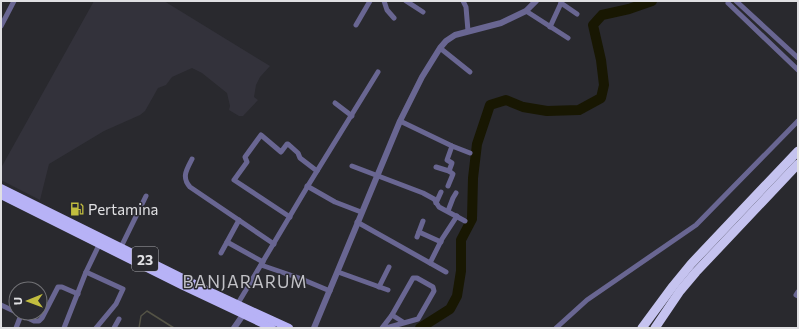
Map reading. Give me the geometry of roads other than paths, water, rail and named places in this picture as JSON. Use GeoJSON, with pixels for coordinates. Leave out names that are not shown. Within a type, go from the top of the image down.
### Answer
{"type":"FeatureCollection","features":[{"type":"Feature","properties":{"kind":"highway"},"geometry":{"type":"LineString","coordinates":[[642,328],[691,264],[798,151]]}},
{"type":"Feature","properties":{"kind":"highway"},"geometry":{"type":"LineString","coordinates":[[655,328],[680,291],[696,272],[798,164]]}},
{"type":"Feature","properties":{"kind":"highway","name":"23"},"geometry":{"type":"LineString","coordinates":[[1,188],[86,234],[120,247],[289,328]]}},
{"type":"Feature","properties":{"kind":"highway","name":"23"},"geometry":{"type":"LineString","coordinates":[[1,195],[55,218]]}},
{"type":"Feature","properties":{"kind":"highway","name":"23"},"geometry":{"type":"LineString","coordinates":[[86,234],[100,245],[272,328]]}},
{"type":"Feature","properties":{"kind":"highway"},"geometry":{"type":"LineString","coordinates":[[660,328],[684,295],[696,272]]}},
{"type":"Feature","properties":{"kind":"street"},"geometry":{"type":"LineString","coordinates":[[1,26],[14,1]]}},
{"type":"Feature","properties":{"kind":"street"},"geometry":{"type":"LineString","coordinates":[[356,26],[370,1]]}},
{"type":"Feature","properties":{"kind":"street"},"geometry":{"type":"LineString","coordinates":[[384,1],[387,10],[394,18]]}},
{"type":"Feature","properties":{"kind":"street"},"geometry":{"type":"LineString","coordinates":[[406,1],[423,12]]}},
{"type":"Feature","properties":{"kind":"street"},"geometry":{"type":"LineString","coordinates":[[464,1],[468,31]]}},
{"type":"Feature","properties":{"kind":"street"},"geometry":{"type":"LineString","coordinates":[[314,328],[400,121],[422,77],[440,48],[450,37],[500,23],[526,11],[536,1]]}},
{"type":"Feature","properties":{"kind":"street"},"geometry":{"type":"LineString","coordinates":[[736,1],[798,58]]}},
{"type":"Feature","properties":{"kind":"street"},"geometry":{"type":"LineString","coordinates":[[550,27],[561,2],[577,14]]}},
{"type":"Feature","properties":{"kind":"street"},"geometry":{"type":"LineString","coordinates":[[728,3],[798,70]]}},
{"type":"Feature","properties":{"kind":"street"},"geometry":{"type":"LineString","coordinates":[[526,11],[568,38]]}},
{"type":"Feature","properties":{"kind":"street"},"geometry":{"type":"LineString","coordinates":[[770,43],[776,37]]}},
{"type":"Feature","properties":{"kind":"street"},"geometry":{"type":"LineString","coordinates":[[440,48],[470,72]]}},
{"type":"Feature","properties":{"kind":"street"},"geometry":{"type":"LineString","coordinates":[[237,304],[274,244],[307,186],[378,72]]}},
{"type":"Feature","properties":{"kind":"street"},"geometry":{"type":"LineString","coordinates":[[335,103],[352,116]]}},
{"type":"Feature","properties":{"kind":"street"},"geometry":{"type":"LineString","coordinates":[[400,121],[470,153]]}},
{"type":"Feature","properties":{"kind":"street"},"geometry":{"type":"LineString","coordinates":[[556,328],[587,300],[696,225],[798,121]]}},
{"type":"Feature","properties":{"kind":"street"},"geometry":{"type":"LineString","coordinates":[[290,216],[232,179],[247,162],[245,157],[261,135],[281,152],[288,144],[298,153],[300,158],[317,171]]}},
{"type":"Feature","properties":{"kind":"street"},"geometry":{"type":"LineString","coordinates":[[449,171],[452,163],[447,160],[447,158],[452,146]]}},
{"type":"Feature","properties":{"kind":"street"},"geometry":{"type":"LineString","coordinates":[[192,159],[184,176],[187,184],[274,244]]}},
{"type":"Feature","properties":{"kind":"street"},"geometry":{"type":"LineString","coordinates":[[352,166],[423,193],[434,199],[439,207],[465,221]]}},
{"type":"Feature","properties":{"kind":"street"},"geometry":{"type":"LineString","coordinates":[[436,167],[449,171],[453,174],[448,186]]}},
{"type":"Feature","properties":{"kind":"street"},"geometry":{"type":"LineString","coordinates":[[307,186],[335,202],[361,212]]}},
{"type":"Feature","properties":{"kind":"street"},"geometry":{"type":"LineString","coordinates":[[436,203],[441,192]]}},
{"type":"Feature","properties":{"kind":"street"},"geometry":{"type":"LineString","coordinates":[[448,211],[456,193]]}},
{"type":"Feature","properties":{"kind":"street"},"geometry":{"type":"LineString","coordinates":[[120,247],[146,196]]}},
{"type":"Feature","properties":{"kind":"street"},"geometry":{"type":"LineString","coordinates":[[430,263],[456,216]]}},
{"type":"Feature","properties":{"kind":"street"},"geometry":{"type":"LineString","coordinates":[[221,253],[239,220]]}},
{"type":"Feature","properties":{"kind":"street"},"geometry":{"type":"LineString","coordinates":[[423,221],[418,235],[441,242]]}},
{"type":"Feature","properties":{"kind":"street"},"geometry":{"type":"LineString","coordinates":[[357,222],[446,272]]}},
{"type":"Feature","properties":{"kind":"street"},"geometry":{"type":"LineString","coordinates":[[227,242],[262,264],[330,291]]}},
{"type":"Feature","properties":{"kind":"street"},"geometry":{"type":"LineString","coordinates":[[64,328],[86,272],[100,245]]}},
{"type":"Feature","properties":{"kind":"street"},"geometry":{"type":"LineString","coordinates":[[379,287],[389,267]]}},
{"type":"Feature","properties":{"kind":"street"},"geometry":{"type":"LineString","coordinates":[[86,272],[123,289],[116,304],[96,328]]}},
{"type":"Feature","properties":{"kind":"street"},"geometry":{"type":"LineString","coordinates":[[338,272],[388,290]]}},
{"type":"Feature","properties":{"kind":"street"},"geometry":{"type":"LineString","coordinates":[[382,328],[392,315],[413,278],[417,278],[434,287],[434,290],[421,316],[412,321],[403,322],[386,328]]}},
{"type":"Feature","properties":{"kind":"street"},"geometry":{"type":"LineString","coordinates":[[48,305],[58,287],[61,286],[78,294]]}},
{"type":"Feature","properties":{"kind":"street"},"geometry":{"type":"LineString","coordinates":[[798,292],[796,295],[798,296]]}},
{"type":"Feature","properties":{"kind":"street"},"geometry":{"type":"LineString","coordinates":[[234,328],[243,315]]}},
{"type":"Feature","properties":{"kind":"street"},"geometry":{"type":"LineString","coordinates":[[392,315],[403,322]]}},
{"type":"Feature","properties":{"kind":"street"},"geometry":{"type":"LineString","coordinates":[[114,328],[119,319]]}},
{"type":"Feature","properties":{"kind":"waterway"},"geometry":{"type":"LineString","coordinates":[[420,328],[450,309],[457,296],[461,271],[461,240],[472,219],[473,178],[477,144],[490,105],[506,100],[523,107],[547,111],[579,110],[601,98],[604,85],[601,60],[593,25],[602,15],[629,9],[652,1]]}},
{"type":"Feature","properties":{"kind":"waterway"},"geometry":{"type":"LineString","coordinates":[[139,328],[141,316],[147,311],[174,328]]}},
{"type":"Feature","properties":{"kind":"place","name":"Pertamina"},"geometry":{"type":"Point","coordinates":[77,209]}},
{"type":"Feature","properties":{"kind":"district","name":"BANJARARUM"},"geometry":{"type":"Point","coordinates":[245,281]}}]}
